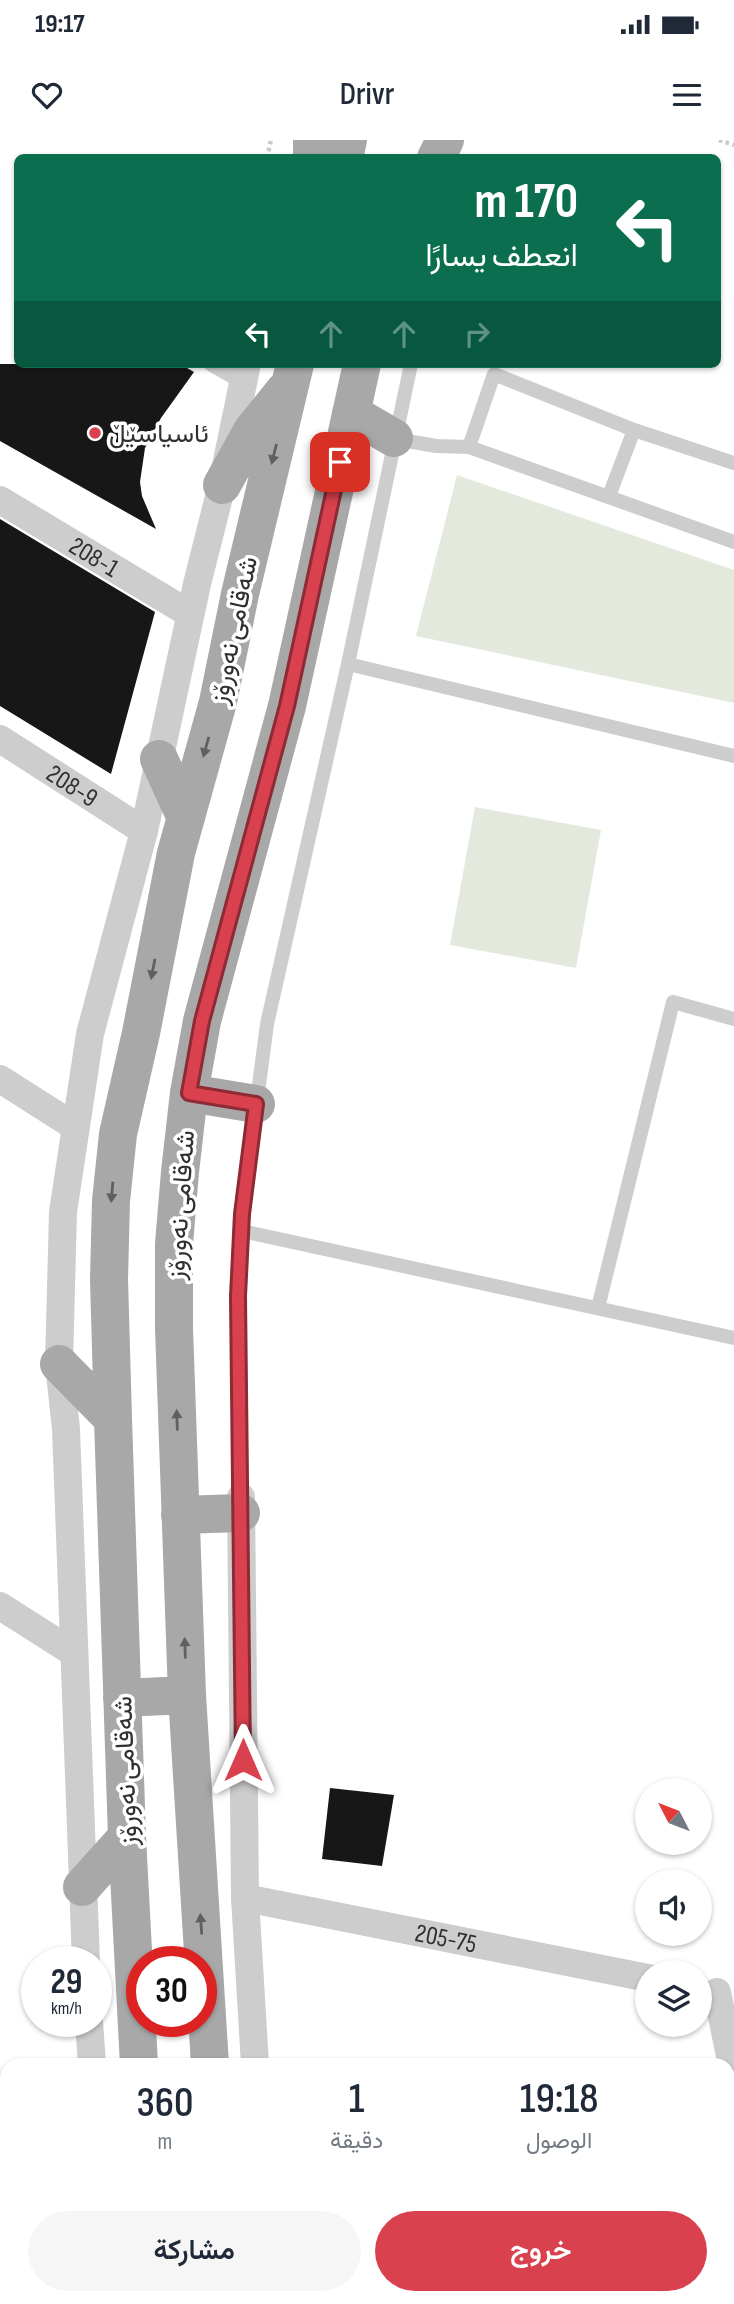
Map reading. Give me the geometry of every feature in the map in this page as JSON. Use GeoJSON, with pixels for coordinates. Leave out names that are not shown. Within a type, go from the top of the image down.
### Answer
{"type":"FeatureCollection","features":[{"type":"Feature","properties":{"kind":"main road","name":"شەقامی نەورۆز"},"geometry":{"type":"LineString","coordinates":[[210,2058],[187,1695],[173,1328],[174,1244],[189,1093],[202,1021],[287,706],[361,368]]}},
{"type":"Feature","properties":{"kind":"main road","name":"شەقامی نەورۆز"},"geometry":{"type":"LineString","coordinates":[[139,2058],[127,1837],[113,1419],[111,1201],[118,1134],[141,1034],[176,853],[218,702],[240,594],[293,374]]}},
{"type":"Feature","properties":{"kind":"main road"},"geometry":{"type":"LineString","coordinates":[[222,485],[252,431],[293,374]]}},
{"type":"Feature","properties":{"kind":"main road"},"geometry":{"type":"LineString","coordinates":[[351,413],[394,438]]}},
{"type":"Feature","properties":{"kind":"main road"},"geometry":{"type":"LineString","coordinates":[[159,759],[186,818]]}},
{"type":"Feature","properties":{"kind":"main road"},"geometry":{"type":"LineString","coordinates":[[189,1093],[256,1104]]}},
{"type":"Feature","properties":{"kind":"main road"},"geometry":{"type":"LineString","coordinates":[[59,1364],[113,1419]]}},
{"type":"Feature","properties":{"kind":"main road"},"geometry":{"type":"LineString","coordinates":[[180,1515],[241,1505]]}},
{"type":"Feature","properties":{"kind":"main road"},"geometry":{"type":"LineString","coordinates":[[122,1698],[187,1695]]}},
{"type":"Feature","properties":{"kind":"main road"},"geometry":{"type":"LineString","coordinates":[[82,1886],[127,1837]]}},
{"type":"Feature","properties":{"kind":"street"},"geometry":{"type":"LineString","coordinates":[[85,1946],[66,1429],[59,1364],[63,1212],[90,1034],[144,831],[245,374]]}},
{"type":"Feature","properties":{"kind":"street","name":"208-1"},"geometry":{"type":"LineString","coordinates":[[0,500],[190,614]]}},
{"type":"Feature","properties":{"kind":"street","name":"208-9"},"geometry":{"type":"LineString","coordinates":[[0,739],[144,831]]}},
{"type":"Feature","properties":{"kind":"street"},"geometry":{"type":"LineString","coordinates":[[0,1080],[74,1126]]}},
{"type":"Feature","properties":{"kind":"street"},"geometry":{"type":"LineString","coordinates":[[241,1505],[245,1898],[255,2058]]}},
{"type":"Feature","properties":{"kind":"street"},"geometry":{"type":"LineString","coordinates":[[0,1606],[74,1653]]}},
{"type":"Feature","properties":{"kind":"street","name":"205-75"},"geometry":{"type":"LineString","coordinates":[[245,1898],[635,1975]]}},
{"type":"Feature","properties":{"kind":"street"},"geometry":{"type":"LineString","coordinates":[[717,1992],[730,2058]]}},
{"type":"Feature","properties":{"kind":"street"},"geometry":{"type":"LineString","coordinates":[[90,2037],[92,2058]]}},
{"type":"Feature","properties":{"kind":"lane"},"geometry":{"type":"LineString","coordinates":[[224,368],[245,374]]}},
{"type":"Feature","properties":{"kind":"lane"},"geometry":{"type":"LineString","coordinates":[[241,1505],[238,1296],[242,1231],[267,1024],[348,664],[410,368]]}},
{"type":"Feature","properties":{"kind":"lane"},"geometry":{"type":"LineString","coordinates":[[469,447],[494,374],[634,430],[734,463]]}},
{"type":"Feature","properties":{"kind":"lane"},"geometry":{"type":"LineString","coordinates":[[609,496],[634,430]]}},
{"type":"Feature","properties":{"kind":"lane"},"geometry":{"type":"LineString","coordinates":[[394,438],[436,446],[469,447],[734,542]]}},
{"type":"Feature","properties":{"kind":"lane"},"geometry":{"type":"LineString","coordinates":[[348,664],[734,756]]}},
{"type":"Feature","properties":{"kind":"lane"},"geometry":{"type":"LineString","coordinates":[[598,1308],[673,1002],[734,1019]]}},
{"type":"Feature","properties":{"kind":"lane"},"geometry":{"type":"LineString","coordinates":[[242,1231],[734,1338]]}},
{"type":"Feature","properties":{"kind":"path"},"geometry":{"type":"LineString","coordinates":[[719,140],[734,145]]}},
{"type":"Feature","properties":{"kind":"shaded area"},"geometry":{"type":"Polygon","coordinates":[[[457,475],[734,570],[734,703],[416,636],[457,475]]]}},
{"type":"Feature","properties":{"kind":"shaded area"},"geometry":{"type":"Polygon","coordinates":[[[475,807],[601,830],[576,968],[450,945],[475,807]]]}},
{"type":"Feature","properties":{"kind":"building","name":"ئاسیاسێڵ"},"geometry":{"type":"Polygon","coordinates":[[[0,364],[14,364],[14,368],[187,368],[194,372],[161,418],[145,448],[140,482],[142,496],[156,529],[0,441],[0,364]]]}},
{"type":"Feature","properties":{"kind":"building"},"geometry":{"type":"Polygon","coordinates":[[[0,519],[155,612],[111,774],[0,706],[0,519]]]}},
{"type":"Feature","properties":{"kind":"building"},"geometry":{"type":"Polygon","coordinates":[[[330,1788],[394,1795],[382,1866],[322,1859],[330,1788]]]}},
{"type":"Feature","properties":{"kind":"place","name":"ئاسیاسێڵ"},"geometry":{"type":"Point","coordinates":[95,433]}},
{"type":"Feature","properties":{"kind":"route"},"geometry":{"type":"LineString","coordinates":[[243,1760],[238,1296],[242,1214],[256,1104],[189,1093],[202,1021],[287,706],[340,462]]}}]}
